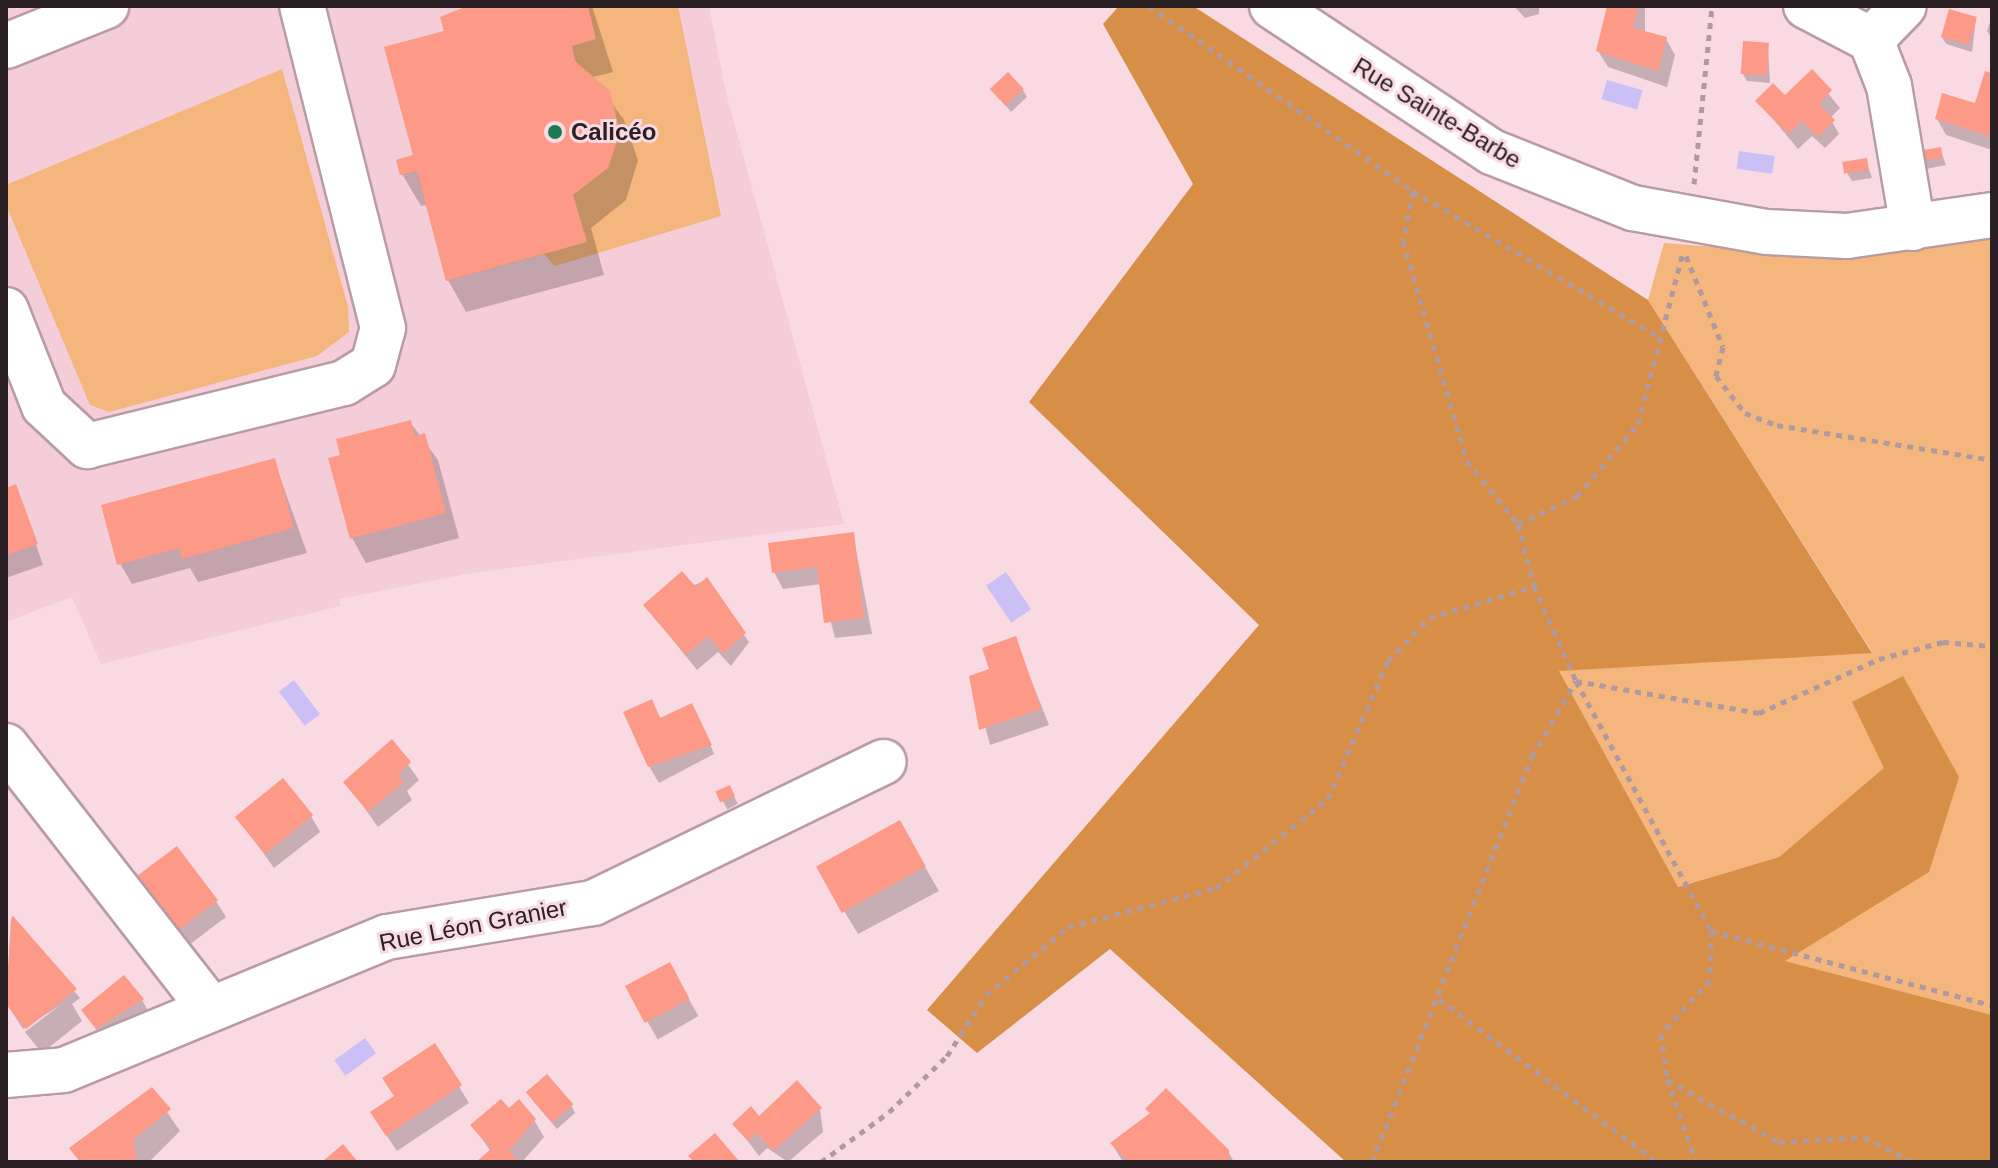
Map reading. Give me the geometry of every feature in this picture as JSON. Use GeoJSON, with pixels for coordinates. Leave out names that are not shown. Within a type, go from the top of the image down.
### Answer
{"type":"FeatureCollection","features":[{"type":"Feature","properties":{"kind":"street"},"geometry":{"type":"LineString","coordinates":[[6,46],[106,6]]}},
{"type":"Feature","properties":{"kind":"street"},"geometry":{"type":"LineString","coordinates":[[6,310],[44,406],[87,446],[344,383],[373,365],[383,328],[302,6]]}},
{"type":"Feature","properties":{"kind":"street","name":"Rue Sainte-Barbe"},"geometry":{"type":"LineString","coordinates":[[1272,6],[1492,152],[1687,236],[1847,236],[1992,215]]}},
{"type":"Feature","properties":{"kind":"street"},"geometry":{"type":"LineString","coordinates":[[1806,6],[1871,40],[1889,86],[1913,228]]}},
{"type":"Feature","properties":{"kind":"street"},"geometry":{"type":"LineString","coordinates":[[1871,40],[1904,6]]}},
{"type":"Feature","properties":{"kind":"street"},"geometry":{"type":"LineString","coordinates":[[6,746],[211,1009]]}},
{"type":"Feature","properties":{"kind":"street","name":"Rue Léon Granier"},"geometry":{"type":"LineString","coordinates":[[6,1075],[64,1070],[387,937],[593,903],[884,762]]}},
{"type":"Feature","properties":{"kind":"path"},"geometry":{"type":"LineString","coordinates":[[1149,6],[1413,191],[1656,335]]}},
{"type":"Feature","properties":{"kind":"path"},"geometry":{"type":"LineString","coordinates":[[1518,524],[1577,496],[1638,424],[1656,335],[1687,236],[1712,6]]}},
{"type":"Feature","properties":{"kind":"path"},"geometry":{"type":"LineString","coordinates":[[1413,191],[1403,241],[1467,461],[1518,524],[1534,586],[1576,681],[1711,931],[1710,980],[1661,1034],[1667,1079],[1696,1162]]}},
{"type":"Feature","properties":{"kind":"path"},"geometry":{"type":"LineString","coordinates":[[1687,236],[1723,347],[1716,376],[1745,413],[1777,425],[1992,460]]}},
{"type":"Feature","properties":{"kind":"path"},"geometry":{"type":"LineString","coordinates":[[821,1162],[889,1112],[947,1056],[986,995],[1068,927],[1216,888],[1328,799],[1388,661],[1429,618],[1534,586]]}},
{"type":"Feature","properties":{"kind":"path"},"geometry":{"type":"LineString","coordinates":[[1576,681],[1759,713],[1879,659],[1943,642],[1992,646]]}},
{"type":"Feature","properties":{"kind":"path"},"geometry":{"type":"LineString","coordinates":[[1372,1162],[1439,999],[1532,756],[1576,681]]}},
{"type":"Feature","properties":{"kind":"path"},"geometry":{"type":"LineString","coordinates":[[1711,931],[1992,1005]]}},
{"type":"Feature","properties":{"kind":"path"},"geometry":{"type":"LineString","coordinates":[[1439,999],[1657,1162]]}},
{"type":"Feature","properties":{"kind":"path"},"geometry":{"type":"LineString","coordinates":[[1667,1079],[1779,1142],[1864,1137],[1913,1162]]}},
{"type":"Feature","properties":{"kind":"shaded area"},"geometry":{"type":"Polygon","coordinates":[[[6,6],[709,6],[726,93],[844,524],[472,573],[339,599],[341,606],[101,664],[72,597],[6,622],[6,6]]]}},
{"type":"Feature","properties":{"kind":"shaded area","name":"Calicéo"},"geometry":{"type":"Polygon","coordinates":[[[468,6],[678,6],[721,216],[555,266],[544,254],[446,281],[417,171],[400,175],[396,160],[413,155],[384,47],[444,31],[440,17],[468,6]]]}},
{"type":"Feature","properties":{"kind":"shaded area"},"geometry":{"type":"Polygon","coordinates":[[[1119,6],[1193,6],[1648,300],[1872,653],[1559,671],[1678,887],[1779,857],[1884,768],[1852,702],[1903,676],[1959,777],[1929,872],[1785,961],[1992,1015],[1992,1162],[1346,1162],[1110,949],[977,1053],[927,1010],[1259,625],[1029,402],[1193,184],[1103,24],[1119,6]]]}},
{"type":"Feature","properties":{"kind":"shaded area"},"geometry":{"type":"Polygon","coordinates":[[[282,69],[348,307],[349,332],[317,356],[109,412],[90,405],[6,205],[6,185],[282,69]]]}},
{"type":"Feature","properties":{"kind":"shaded area"},"geometry":{"type":"Polygon","coordinates":[[[1607,80],[1643,90],[1637,109],[1601,99],[1607,80]]]}},
{"type":"Feature","properties":{"kind":"shaded area"},"geometry":{"type":"Polygon","coordinates":[[[1739,151],[1775,156],[1772,174],[1736,169],[1739,151]]]}},
{"type":"Feature","properties":{"kind":"shaded area"},"geometry":{"type":"Polygon","coordinates":[[[1992,238],[1992,1015],[1784,961],[1959,777],[1852,702],[1885,768],[1779,857],[1677,887],[1558,670],[1872,652],[1648,300],[1664,243],[1845,257],[1992,238]]]}},
{"type":"Feature","properties":{"kind":"shaded area"},"geometry":{"type":"Polygon","coordinates":[[[1006,572],[1031,609],[1011,623],[986,585],[1006,572]]]}},
{"type":"Feature","properties":{"kind":"shaded area"},"geometry":{"type":"Polygon","coordinates":[[[294,680],[320,714],[305,726],[279,691],[294,680]]]}},
{"type":"Feature","properties":{"kind":"shaded area"},"geometry":{"type":"Polygon","coordinates":[[[365,1038],[376,1053],[345,1076],[334,1060],[365,1038]]]}},
{"type":"Feature","properties":{"kind":"building","name":"Calicéo"},"geometry":{"type":"Polygon","coordinates":[[[468,6],[588,6],[596,39],[572,46],[575,61],[610,91],[620,133],[608,168],[573,195],[587,242],[446,281],[417,171],[400,175],[396,160],[413,155],[384,47],[444,31],[440,17],[468,6]]]}},
{"type":"Feature","properties":{"kind":"building"},"geometry":{"type":"Polygon","coordinates":[[[1607,6],[1639,6],[1633,28],[1667,37],[1658,71],[1596,51],[1607,6]]]}},
{"type":"Feature","properties":{"kind":"building"},"geometry":{"type":"Polygon","coordinates":[[[1949,9],[1977,17],[1969,45],[1941,37],[1949,9]]]}},
{"type":"Feature","properties":{"kind":"building"},"geometry":{"type":"Polygon","coordinates":[[[1743,41],[1769,43],[1767,76],[1741,74],[1743,41]]]}},
{"type":"Feature","properties":{"kind":"building"},"geometry":{"type":"Polygon","coordinates":[[[1812,69],[1832,90],[1819,104],[1835,120],[1818,137],[1802,121],[1788,134],[1755,101],[1773,83],[1785,95],[1812,69]]]}},
{"type":"Feature","properties":{"kind":"building"},"geometry":{"type":"Polygon","coordinates":[[[1985,71],[1992,73],[1992,137],[1935,119],[1942,93],[1975,103],[1985,71]]]}},
{"type":"Feature","properties":{"kind":"building"},"geometry":{"type":"Polygon","coordinates":[[[1008,72],[1024,89],[1005,106],[990,89],[1008,72]]]}},
{"type":"Feature","properties":{"kind":"building"},"geometry":{"type":"Polygon","coordinates":[[[1941,147],[1943,158],[1920,162],[1918,151],[1941,147]]]}},
{"type":"Feature","properties":{"kind":"building"},"geometry":{"type":"Polygon","coordinates":[[[1867,158],[1869,170],[1844,174],[1842,162],[1867,158]]]}},
{"type":"Feature","properties":{"kind":"building"},"geometry":{"type":"Polygon","coordinates":[[[411,420],[415,436],[425,433],[446,513],[350,539],[328,458],[340,455],[336,439],[411,420]]]}},
{"type":"Feature","properties":{"kind":"building"},"geometry":{"type":"Polygon","coordinates":[[[275,458],[294,528],[182,559],[179,548],[117,565],[101,505],[275,458]]]}},
{"type":"Feature","properties":{"kind":"building"},"geometry":{"type":"Polygon","coordinates":[[[16,484],[38,544],[6,555],[6,488],[16,484]]]}},
{"type":"Feature","properties":{"kind":"building"},"geometry":{"type":"Polygon","coordinates":[[[854,532],[864,618],[824,623],[817,567],[772,573],[768,543],[854,532]]]}},
{"type":"Feature","properties":{"kind":"building"},"geometry":{"type":"Polygon","coordinates":[[[682,571],[696,587],[707,577],[746,633],[723,654],[708,636],[686,655],[643,605],[682,571]]]}},
{"type":"Feature","properties":{"kind":"building"},"geometry":{"type":"Polygon","coordinates":[[[1016,636],[1041,709],[979,730],[969,676],[989,669],[982,648],[1016,636]]]}},
{"type":"Feature","properties":{"kind":"building"},"geometry":{"type":"Polygon","coordinates":[[[652,699],[660,718],[692,703],[712,745],[648,767],[623,712],[652,699]]]}},
{"type":"Feature","properties":{"kind":"building"},"geometry":{"type":"Polygon","coordinates":[[[392,739],[411,762],[398,775],[404,782],[368,812],[343,782],[392,739]]]}},
{"type":"Feature","properties":{"kind":"building"},"geometry":{"type":"Polygon","coordinates":[[[283,778],[313,815],[265,854],[235,817],[283,778]]]}},
{"type":"Feature","properties":{"kind":"building"},"geometry":{"type":"Polygon","coordinates":[[[730,785],[735,796],[720,802],[715,792],[730,785]]]}},
{"type":"Feature","properties":{"kind":"building"},"geometry":{"type":"Polygon","coordinates":[[[900,820],[926,866],[842,913],[816,867],[900,820]]]}},
{"type":"Feature","properties":{"kind":"building"},"geometry":{"type":"Polygon","coordinates":[[[177,846],[218,900],[178,930],[137,876],[177,846]]]}},
{"type":"Feature","properties":{"kind":"building"},"geometry":{"type":"Polygon","coordinates":[[[12,915],[77,989],[26,1029],[6,1004],[12,915]]]}},
{"type":"Feature","properties":{"kind":"building"},"geometry":{"type":"Polygon","coordinates":[[[670,962],[690,999],[645,1023],[625,986],[670,962]]]}},
{"type":"Feature","properties":{"kind":"building"},"geometry":{"type":"Polygon","coordinates":[[[124,975],[144,999],[96,1029],[81,1010],[124,975]]]}},
{"type":"Feature","properties":{"kind":"building"},"geometry":{"type":"Polygon","coordinates":[[[435,1043],[462,1085],[386,1136],[370,1112],[394,1096],[382,1078],[435,1043]]]}},
{"type":"Feature","properties":{"kind":"building"},"geometry":{"type":"Polygon","coordinates":[[[547,1074],[573,1104],[552,1123],[526,1092],[547,1074]]]}},
{"type":"Feature","properties":{"kind":"building"},"geometry":{"type":"Polygon","coordinates":[[[797,1080],[822,1108],[773,1151],[757,1133],[748,1141],[732,1124],[751,1106],[759,1116],[797,1080]]]}},
{"type":"Feature","properties":{"kind":"building"},"geometry":{"type":"Polygon","coordinates":[[[152,1087],[171,1109],[133,1140],[137,1162],[80,1162],[69,1148],[152,1087]]]}},
{"type":"Feature","properties":{"kind":"building"},"geometry":{"type":"Polygon","coordinates":[[[1166,1088],[1229,1150],[1229,1162],[1129,1162],[1110,1143],[1150,1113],[1145,1109],[1166,1088]]]}},
{"type":"Feature","properties":{"kind":"building"},"geometry":{"type":"Polygon","coordinates":[[[501,1099],[509,1108],[519,1099],[536,1119],[509,1151],[519,1162],[476,1162],[491,1149],[470,1125],[501,1099]]]}},
{"type":"Feature","properties":{"kind":"building"},"geometry":{"type":"Polygon","coordinates":[[[715,1133],[740,1162],[694,1162],[688,1156],[715,1133]]]}},
{"type":"Feature","properties":{"kind":"building"},"geometry":{"type":"Polygon","coordinates":[[[343,1144],[358,1162],[322,1162],[343,1144]]]}},
{"type":"Feature","properties":{"kind":"place","name":"Calicéo"},"geometry":{"type":"Point","coordinates":[555,132]}}]}
